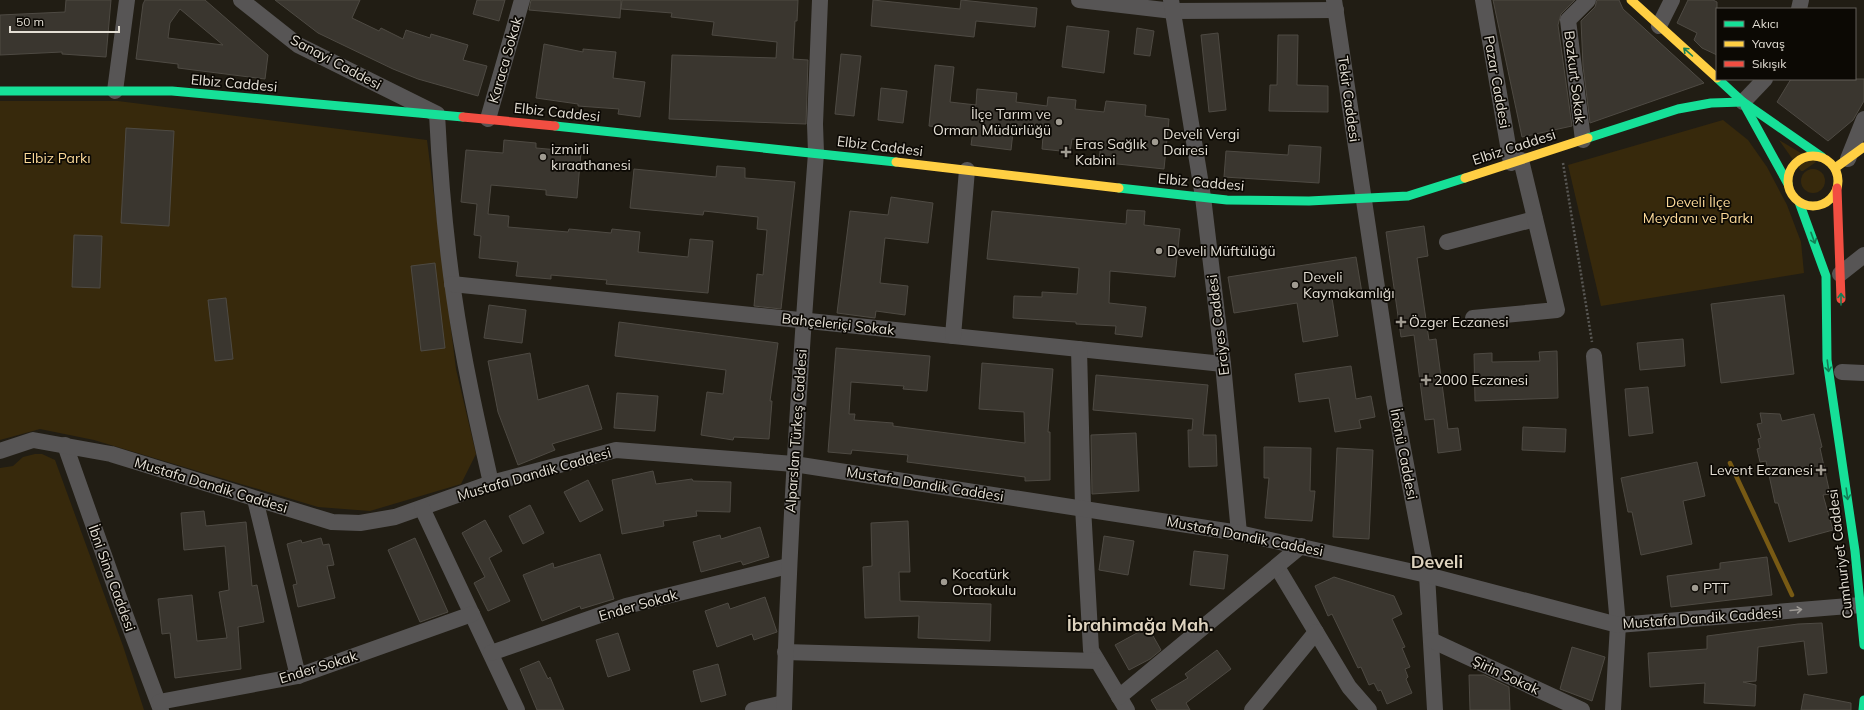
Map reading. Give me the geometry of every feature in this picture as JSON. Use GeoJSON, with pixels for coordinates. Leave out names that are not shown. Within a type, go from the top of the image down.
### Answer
{"type":"FeatureCollection","features":[{"type":"Feature","properties":{"kind":"street"},"geometry":{"type":"LineString","coordinates":[[115,91],[127,0]]}},
{"type":"Feature","properties":{"kind":"street","name":"Sanayi Caddesi"},"geometry":{"type":"LineString","coordinates":[[241,0],[298,45],[437,114]]}},
{"type":"Feature","properties":{"kind":"street","name":"Karaca Sokak"},"geometry":{"type":"LineString","coordinates":[[488,119],[522,0]]}},
{"type":"Feature","properties":{"kind":"street","name":"Alparslan Türkeş Caddesi"},"geometry":{"type":"LineString","coordinates":[[784,706],[788,566],[803,321],[816,153],[815,124],[820,0]]}},
{"type":"Feature","properties":{"kind":"street"},"geometry":{"type":"LineString","coordinates":[[1079,0],[1172,5],[1335,5]]}},
{"type":"Feature","properties":{"kind":"street","name":"Pazar Caddesi"},"geometry":{"type":"LineString","coordinates":[[1473,318],[1557,310],[1535,219],[1516,162],[1483,0]]}},
{"type":"Feature","properties":{"kind":"street","name":"Bozkurt Sokak"},"geometry":{"type":"LineString","coordinates":[[1583,140],[1568,20],[1588,0]]}},
{"type":"Feature","properties":{"kind":"street"},"geometry":{"type":"LineString","coordinates":[[1631,0],[1716,78]]}},
{"type":"Feature","properties":{"kind":"street"},"geometry":{"type":"LineString","coordinates":[[1659,26],[1672,0]]}},
{"type":"Feature","properties":{"kind":"street","name":"Erciyes Caddesi"},"geometry":{"type":"LineString","coordinates":[[1172,5],[1203,197],[1223,364],[1239,533]]}},
{"type":"Feature","properties":{"kind":"street","name":"Tekir Caddesi"},"geometry":{"type":"LineString","coordinates":[[1335,5],[1363,198]]}},
{"type":"Feature","properties":{"kind":"street"},"geometry":{"type":"LineString","coordinates":[[1718,80],[1743,102],[1830,161],[1842,163],[1864,148]]}},
{"type":"Feature","properties":{"kind":"street"},"geometry":{"type":"LineString","coordinates":[[1743,102],[1764,80]]}},
{"type":"Feature","properties":{"kind":"street","name":"Elbiz Caddesi"},"geometry":{"type":"LineString","coordinates":[[0,90],[172,91],[437,114],[816,153],[1227,200],[1268,201],[1408,196],[1678,109],[1711,103],[1743,102]]}},
{"type":"Feature","properties":{"kind":"street"},"geometry":{"type":"LineString","coordinates":[[1743,102],[1788,184],[1790,192],[1799,202],[1811,206],[1819,205],[1831,199],[1837,188]]}},
{"type":"Feature","properties":{"kind":"street"},"geometry":{"type":"LineString","coordinates":[[437,114],[440,175],[452,284],[464,359],[491,483]]}},
{"type":"Feature","properties":{"kind":"street"},"geometry":{"type":"LineString","coordinates":[[1841,306],[1837,188],[1838,176],[1842,163],[1864,119]]}},
{"type":"Feature","properties":{"kind":"street"},"geometry":{"type":"LineString","coordinates":[[1788,184],[1790,171],[1798,161],[1809,156],[1822,157]]}},
{"type":"Feature","properties":{"kind":"street"},"geometry":{"type":"LineString","coordinates":[[953,336],[967,170]]}},
{"type":"Feature","properties":{"kind":"street","name":"İnönü Caddesi"},"geometry":{"type":"LineString","coordinates":[[1363,198],[1394,401],[1427,575],[1435,710]]}},
{"type":"Feature","properties":{"kind":"street","name":"Cumhuriyet Caddesi"},"geometry":{"type":"LineString","coordinates":[[1799,202],[1826,276],[1827,360],[1855,551],[1864,645]]}},
{"type":"Feature","properties":{"kind":"street"},"geometry":{"type":"LineString","coordinates":[[1447,242],[1535,219]]}},
{"type":"Feature","properties":{"kind":"street"},"geometry":{"type":"LineString","coordinates":[[1840,274],[1864,255]]}},
{"type":"Feature","properties":{"kind":"street","name":"Bahçeleriçi Sokak"},"geometry":{"type":"LineString","coordinates":[[452,284],[1223,364]]}},
{"type":"Feature","properties":{"kind":"street"},"geometry":{"type":"LineString","coordinates":[[1079,349],[1083,507],[1091,650],[1123,704],[1301,546]]}},
{"type":"Feature","properties":{"kind":"street"},"geometry":{"type":"LineString","coordinates":[[1594,356],[1618,625],[1613,710]]}},
{"type":"Feature","properties":{"kind":"street"},"geometry":{"type":"LineString","coordinates":[[1842,372],[1864,373]]}},
{"type":"Feature","properties":{"kind":"street","name":"Cumhuriyet Caddesi"},"geometry":{"type":"LineString","coordinates":[[1845,419],[1855,487]]}},
{"type":"Feature","properties":{"kind":"street","name":"Mustafa Dandik Caddesi"},"geometry":{"type":"LineString","coordinates":[[0,452],[33,440],[111,454],[332,522],[378,521],[395,517],[491,483],[616,450],[794,464],[1083,507],[1239,533],[1427,575],[1618,625],[1861,605]]}},
{"type":"Feature","properties":{"kind":"street","name":"İbni Sina Caddesi"},"geometry":{"type":"LineString","coordinates":[[65,445],[123,609],[160,706]]}},
{"type":"Feature","properties":{"kind":"street"},"geometry":{"type":"LineString","coordinates":[[255,498],[298,676]]}},
{"type":"Feature","properties":{"kind":"street"},"geometry":{"type":"LineString","coordinates":[[422,508],[517,710]]}},
{"type":"Feature","properties":{"kind":"street","name":"Ender Sokak"},"geometry":{"type":"LineString","coordinates":[[491,653],[626,606],[788,566]]}},
{"type":"Feature","properties":{"kind":"street"},"geometry":{"type":"LineString","coordinates":[[1277,567],[1349,687],[1369,710]]}},
{"type":"Feature","properties":{"kind":"street","name":"Ender Sokak"},"geometry":{"type":"LineString","coordinates":[[160,706],[298,676],[472,614]]}},
{"type":"Feature","properties":{"kind":"street"},"geometry":{"type":"LineString","coordinates":[[1252,710],[1316,632]]}},
{"type":"Feature","properties":{"kind":"street","name":"Şirin Sokak"},"geometry":{"type":"LineString","coordinates":[[1431,640],[1582,710]]}},
{"type":"Feature","properties":{"kind":"street"},"geometry":{"type":"LineString","coordinates":[[785,652],[1097,661]]}},
{"type":"Feature","properties":{"kind":"street"},"geometry":{"type":"LineString","coordinates":[[1863,710],[1864,700]]}},
{"type":"Feature","properties":{"kind":"street"},"geometry":{"type":"LineString","coordinates":[[753,710],[784,706]]}},
{"type":"Feature","properties":{"kind":"path"},"geometry":{"type":"LineString","coordinates":[[1560,147],[1594,356]]}},
{"type":"Feature","properties":{"kind":"green space","name":"Elbiz Parkı"},"geometry":{"type":"Polygon","coordinates":[[[0,101],[118,101],[427,140],[456,369],[476,454],[461,484],[370,511],[318,507],[94,440],[40,429],[0,440],[0,101]]]}},
{"type":"Feature","properties":{"kind":"green space","name":"Develi İlçe Meydanı ve Parkı"},"geometry":{"type":"Polygon","coordinates":[[[1723,120],[1748,140],[1767,167],[1787,205],[1801,242],[1804,273],[1601,306],[1568,165],[1723,120]]]}},
{"type":"Feature","properties":{"kind":"green space"},"geometry":{"type":"Polygon","coordinates":[[[1779,140],[1816,162],[1801,171],[1779,140]]]}},
{"type":"Feature","properties":{"kind":"green space"},"geometry":{"type":"Polygon","coordinates":[[[1813,169],[1822,172],[1825,181],[1822,190],[1813,193],[1804,190],[1801,181],[1804,172],[1813,169]]]}},
{"type":"Feature","properties":{"kind":"green space"},"geometry":{"type":"Polygon","coordinates":[[[42,454],[55,460],[123,646],[144,710],[0,710],[0,468],[13,466],[23,457],[42,454]]]}},
{"type":"Feature","properties":{"kind":"building"},"geometry":{"type":"Polygon","coordinates":[[[66,0],[111,0],[106,57],[62,54],[62,52],[0,55],[0,15],[65,12],[66,0]]]}},
{"type":"Feature","properties":{"kind":"building"},"geometry":{"type":"Polygon","coordinates":[[[145,0],[205,0],[268,55],[265,79],[178,68],[178,64],[136,59],[143,4],[145,0]],[[180,9],[170,23],[168,38],[223,45],[180,9]]]}},
{"type":"Feature","properties":{"kind":"building"},"geometry":{"type":"Polygon","coordinates":[[[275,0],[360,0],[352,18],[379,31],[381,28],[403,39],[406,30],[430,38],[431,34],[468,45],[463,60],[487,66],[478,96],[418,79],[393,69],[318,33],[275,0]]]}},
{"type":"Feature","properties":{"kind":"building"},"geometry":{"type":"Polygon","coordinates":[[[477,0],[505,0],[499,21],[473,14],[477,0]]]}},
{"type":"Feature","properties":{"kind":"building"},"geometry":{"type":"Polygon","coordinates":[[[531,0],[621,0],[620,18],[529,10],[531,0]]]}},
{"type":"Feature","properties":{"kind":"building"},"geometry":{"type":"Polygon","coordinates":[[[622,0],[798,0],[797,21],[795,21],[793,59],[808,60],[806,124],[669,119],[672,55],[776,58],[777,42],[712,35],[714,22],[671,17],[672,13],[621,9],[622,0]]]}},
{"type":"Feature","properties":{"kind":"building"},"geometry":{"type":"Polygon","coordinates":[[[873,0],[960,9],[961,0],[1037,8],[1035,27],[976,21],[974,37],[871,26],[873,0]]]}},
{"type":"Feature","properties":{"kind":"building"},"geometry":{"type":"Polygon","coordinates":[[[1493,0],[1575,0],[1561,14],[1558,25],[1572,126],[1522,137],[1493,0]]]}},
{"type":"Feature","properties":{"kind":"building"},"geometry":{"type":"Polygon","coordinates":[[[1597,0],[1619,0],[1623,9],[1704,83],[1590,123],[1583,66],[1581,21],[1595,7],[1597,0]]]}},
{"type":"Feature","properties":{"kind":"building"},"geometry":{"type":"Polygon","coordinates":[[[1688,0],[1713,0],[1717,2],[1716,55],[1702,48],[1694,40],[1697,33],[1677,23],[1688,0]]]}},
{"type":"Feature","properties":{"kind":"building"},"geometry":{"type":"Polygon","coordinates":[[[1067,26],[1109,31],[1104,73],[1062,67],[1067,26]]]}},
{"type":"Feature","properties":{"kind":"building"},"geometry":{"type":"Polygon","coordinates":[[[1137,28],[1154,31],[1150,56],[1134,54],[1137,28]]]}},
{"type":"Feature","properties":{"kind":"building"},"geometry":{"type":"Polygon","coordinates":[[[1218,33],[1226,110],[1209,112],[1201,35],[1218,33]]]}},
{"type":"Feature","properties":{"kind":"building"},"geometry":{"type":"Polygon","coordinates":[[[1278,35],[1298,35],[1297,85],[1328,86],[1328,112],[1269,111],[1270,85],[1277,85],[1278,35]]]}},
{"type":"Feature","properties":{"kind":"building"},"geometry":{"type":"Polygon","coordinates":[[[544,44],[583,52],[583,49],[616,52],[613,78],[645,82],[640,117],[618,114],[619,109],[578,106],[578,104],[536,98],[544,44]]]}},
{"type":"Feature","properties":{"kind":"building"},"geometry":{"type":"Polygon","coordinates":[[[841,54],[861,56],[854,116],[835,114],[841,54]]]}},
{"type":"Feature","properties":{"kind":"building"},"geometry":{"type":"Polygon","coordinates":[[[935,65],[954,67],[950,102],[976,105],[977,89],[1017,93],[1016,102],[1047,106],[1048,97],[1076,100],[1075,109],[1104,112],[1106,101],[1146,105],[1145,116],[1169,119],[1164,169],[1099,162],[1101,142],[1072,139],[1070,152],[1042,149],[1043,136],[1013,132],[1011,150],[971,145],[973,131],[929,126],[935,65]]]}},
{"type":"Feature","properties":{"kind":"building"},"geometry":{"type":"Polygon","coordinates":[[[1864,79],[1864,101],[1853,120],[1828,141],[1777,102],[1790,80],[1864,79]]]}},
{"type":"Feature","properties":{"kind":"building"},"geometry":{"type":"Polygon","coordinates":[[[881,88],[907,91],[903,123],[878,120],[881,88]]]}},
{"type":"Feature","properties":{"kind":"building"},"geometry":{"type":"Polygon","coordinates":[[[126,128],[174,131],[169,226],[121,223],[126,128]]]}},
{"type":"Feature","properties":{"kind":"building"},"geometry":{"type":"Polygon","coordinates":[[[504,140],[536,143],[536,148],[581,152],[577,198],[546,195],[546,190],[491,185],[488,214],[509,216],[508,227],[568,232],[569,229],[611,233],[612,229],[640,232],[638,252],[688,257],[690,239],[713,241],[708,293],[606,284],[607,280],[551,275],[551,279],[516,276],[518,262],[479,258],[481,236],[474,235],[477,204],[461,202],[466,150],[503,153],[504,140]]]}},
{"type":"Feature","properties":{"kind":"building"},"geometry":{"type":"Polygon","coordinates":[[[1289,145],[1321,147],[1319,183],[1224,177],[1226,151],[1288,155],[1289,145]]]}},
{"type":"Feature","properties":{"kind":"building"},"geometry":{"type":"Polygon","coordinates":[[[717,166],[745,168],[745,178],[795,182],[781,309],[754,306],[757,274],[763,275],[767,230],[757,229],[758,217],[704,211],[703,215],[630,208],[634,169],[716,177],[717,166]]]}},
{"type":"Feature","properties":{"kind":"building"},"geometry":{"type":"Polygon","coordinates":[[[891,197],[933,203],[928,243],[885,238],[880,283],[908,286],[905,315],[876,311],[875,318],[837,313],[850,211],[888,215],[891,197]]]}},
{"type":"Feature","properties":{"kind":"building"},"geometry":{"type":"Polygon","coordinates":[[[1127,210],[1145,211],[1144,225],[1180,229],[1175,277],[1110,271],[1109,303],[1146,307],[1142,337],[1115,334],[1116,326],[1013,318],[1014,296],[1042,297],[1042,292],[1077,294],[1079,268],[987,259],[992,211],[1126,224],[1127,210]]]}},
{"type":"Feature","properties":{"kind":"building"},"geometry":{"type":"Polygon","coordinates":[[[1424,226],[1428,256],[1417,258],[1429,340],[1436,339],[1448,429],[1458,428],[1461,450],[1438,453],[1434,419],[1425,420],[1414,335],[1401,337],[1386,232],[1424,226]]]}},
{"type":"Feature","properties":{"kind":"building"},"geometry":{"type":"Polygon","coordinates":[[[74,235],[102,236],[100,288],[72,287],[74,235]]]}},
{"type":"Feature","properties":{"kind":"building","name":"Develi Kaymakamlığı"},"geometry":{"type":"Polygon","coordinates":[[[1356,257],[1362,293],[1332,298],[1338,336],[1303,342],[1297,303],[1234,313],[1228,277],[1356,257]]]}},
{"type":"Feature","properties":{"kind":"building"},"geometry":{"type":"Polygon","coordinates":[[[435,263],[445,348],[421,351],[411,266],[435,263]]]}},
{"type":"Feature","properties":{"kind":"building"},"geometry":{"type":"Polygon","coordinates":[[[1784,295],[1794,374],[1721,383],[1711,304],[1784,295]]]}},
{"type":"Feature","properties":{"kind":"building"},"geometry":{"type":"Polygon","coordinates":[[[226,298],[233,359],[215,361],[208,300],[226,298]]]}},
{"type":"Feature","properties":{"kind":"building"},"geometry":{"type":"Polygon","coordinates":[[[489,305],[526,310],[522,343],[484,338],[489,305]]]}},
{"type":"Feature","properties":{"kind":"building"},"geometry":{"type":"Polygon","coordinates":[[[619,322],[778,343],[770,401],[772,401],[769,439],[734,437],[733,440],[701,435],[707,392],[723,394],[726,370],[615,356],[619,322]]]}},
{"type":"Feature","properties":{"kind":"building"},"geometry":{"type":"Polygon","coordinates":[[[1683,339],[1685,366],[1640,370],[1637,343],[1683,339]]]}},
{"type":"Feature","properties":{"kind":"building"},"geometry":{"type":"Polygon","coordinates":[[[836,348],[930,356],[927,391],[903,389],[904,386],[851,382],[849,414],[855,414],[854,420],[893,423],[893,426],[1025,443],[1024,412],[979,409],[982,363],[1053,369],[1048,432],[1050,432],[1050,480],[1025,481],[1025,477],[907,462],[908,455],[852,450],[851,454],[828,452],[836,348]]]}},
{"type":"Feature","properties":{"kind":"building"},"geometry":{"type":"Polygon","coordinates":[[[1557,351],[1558,398],[1475,401],[1474,354],[1492,353],[1492,362],[1540,361],[1539,352],[1557,351]]]}},
{"type":"Feature","properties":{"kind":"building"},"geometry":{"type":"Polygon","coordinates":[[[530,353],[538,400],[588,385],[602,429],[552,444],[555,450],[518,465],[498,412],[488,361],[530,353]]]}},
{"type":"Feature","properties":{"kind":"building"},"geometry":{"type":"Polygon","coordinates":[[[1351,366],[1356,399],[1371,396],[1375,417],[1359,420],[1361,428],[1335,432],[1329,398],[1299,402],[1295,374],[1351,366]]]}},
{"type":"Feature","properties":{"kind":"building"},"geometry":{"type":"Polygon","coordinates":[[[1096,375],[1208,385],[1203,435],[1216,435],[1217,466],[1189,467],[1188,430],[1192,430],[1193,419],[1093,410],[1096,375]]]}},
{"type":"Feature","properties":{"kind":"building"},"geometry":{"type":"Polygon","coordinates":[[[1648,387],[1653,433],[1629,436],[1625,389],[1648,387]]]}},
{"type":"Feature","properties":{"kind":"building"},"geometry":{"type":"Polygon","coordinates":[[[617,393],[658,396],[655,431],[614,428],[617,393]]]}},
{"type":"Feature","properties":{"kind":"building"},"geometry":{"type":"Polygon","coordinates":[[[1760,413],[1780,414],[1782,421],[1814,414],[1822,447],[1820,448],[1830,494],[1823,495],[1833,530],[1789,542],[1778,503],[1775,503],[1766,461],[1760,462],[1757,449],[1760,448],[1758,439],[1761,438],[1757,424],[1762,423],[1760,413]]]}},
{"type":"Feature","properties":{"kind":"building"},"geometry":{"type":"Polygon","coordinates":[[[1523,427],[1566,429],[1565,452],[1522,450],[1523,427]]]}},
{"type":"Feature","properties":{"kind":"building"},"geometry":{"type":"Polygon","coordinates":[[[1136,433],[1139,491],[1092,494],[1091,435],[1136,433]]]}},
{"type":"Feature","properties":{"kind":"building"},"geometry":{"type":"Polygon","coordinates":[[[1264,447],[1311,448],[1310,491],[1315,491],[1312,521],[1265,518],[1269,478],[1264,478],[1264,447]]]}},
{"type":"Feature","properties":{"kind":"building"},"geometry":{"type":"Polygon","coordinates":[[[1337,448],[1373,450],[1369,539],[1333,537],[1337,448]]]}},
{"type":"Feature","properties":{"kind":"building"},"geometry":{"type":"Polygon","coordinates":[[[1697,462],[1705,496],[1683,501],[1692,544],[1641,555],[1632,512],[1628,512],[1621,478],[1697,462]]]}},
{"type":"Feature","properties":{"kind":"building"},"geometry":{"type":"Polygon","coordinates":[[[653,471],[656,484],[692,479],[693,481],[731,482],[730,512],[696,511],[697,516],[663,521],[664,526],[622,534],[612,480],[653,471]]]}},
{"type":"Feature","properties":{"kind":"building"},"geometry":{"type":"Polygon","coordinates":[[[588,480],[603,510],[580,522],[564,492],[588,480]]]}},
{"type":"Feature","properties":{"kind":"building"},"geometry":{"type":"Polygon","coordinates":[[[530,505],[544,533],[523,544],[509,516],[530,505]]]}},
{"type":"Feature","properties":{"kind":"building"},"geometry":{"type":"Polygon","coordinates":[[[204,511],[206,526],[246,522],[252,586],[257,585],[264,622],[238,627],[241,669],[175,678],[170,633],[162,634],[158,599],[192,595],[197,641],[227,638],[219,592],[229,590],[225,546],[184,550],[181,513],[204,511]]]}},
{"type":"Feature","properties":{"kind":"building"},"geometry":{"type":"Polygon","coordinates":[[[485,520],[502,551],[489,558],[510,601],[488,611],[474,583],[485,577],[462,533],[485,520]]]}},
{"type":"Feature","properties":{"kind":"building"},"geometry":{"type":"Polygon","coordinates":[[[908,521],[910,572],[899,572],[900,601],[991,604],[990,641],[918,638],[919,616],[865,618],[863,567],[872,566],[871,523],[908,521]]]}},
{"type":"Feature","properties":{"kind":"building"},"geometry":{"type":"Polygon","coordinates":[[[760,527],[769,557],[743,565],[741,561],[701,572],[693,542],[720,535],[721,539],[760,527]]]}},
{"type":"Feature","properties":{"kind":"building"},"geometry":{"type":"Polygon","coordinates":[[[1104,536],[1134,541],[1128,575],[1099,570],[1104,536]]]}},
{"type":"Feature","properties":{"kind":"building"},"geometry":{"type":"Polygon","coordinates":[[[321,538],[323,545],[329,544],[334,565],[327,566],[335,598],[298,607],[293,585],[297,584],[287,544],[301,540],[302,543],[321,538]]]}},
{"type":"Feature","properties":{"kind":"building"},"geometry":{"type":"Polygon","coordinates":[[[415,538],[448,612],[420,622],[388,550],[415,538]]]}},
{"type":"Feature","properties":{"kind":"building"},"geometry":{"type":"Polygon","coordinates":[[[1194,551],[1228,555],[1224,589],[1190,585],[1194,551]]]}},
{"type":"Feature","properties":{"kind":"building"},"geometry":{"type":"Polygon","coordinates":[[[600,554],[614,599],[581,609],[580,606],[542,621],[523,575],[553,563],[554,568],[600,554]]]}},
{"type":"Feature","properties":{"kind":"building"},"geometry":{"type":"Polygon","coordinates":[[[1767,557],[1772,595],[1671,607],[1667,576],[1720,569],[1720,563],[1767,557]]]}},
{"type":"Feature","properties":{"kind":"building"},"geometry":{"type":"Polygon","coordinates":[[[1334,577],[1394,596],[1402,614],[1392,619],[1405,647],[1402,648],[1410,667],[1405,669],[1408,677],[1406,679],[1412,693],[1387,704],[1381,690],[1378,691],[1374,683],[1369,685],[1361,667],[1358,668],[1332,614],[1328,616],[1315,586],[1334,577]]]}},
{"type":"Feature","properties":{"kind":"building"},"geometry":{"type":"Polygon","coordinates":[[[765,597],[777,632],[754,640],[752,634],[717,647],[705,611],[728,603],[730,609],[765,597]]]}},
{"type":"Feature","properties":{"kind":"building"},"geometry":{"type":"Polygon","coordinates":[[[1822,623],[1827,673],[1808,675],[1804,641],[1758,647],[1756,681],[1743,682],[1756,685],[1755,706],[1704,703],[1705,683],[1650,687],[1648,653],[1707,649],[1707,636],[1798,624],[1822,623]]]}},
{"type":"Feature","properties":{"kind":"building"},"geometry":{"type":"Polygon","coordinates":[[[1148,627],[1161,650],[1150,659],[1129,670],[1115,645],[1148,627]]]}},
{"type":"Feature","properties":{"kind":"building"},"geometry":{"type":"Polygon","coordinates":[[[618,633],[630,670],[608,677],[596,640],[618,633]]]}},
{"type":"Feature","properties":{"kind":"building"},"geometry":{"type":"Polygon","coordinates":[[[1572,647],[1605,657],[1592,701],[1560,689],[1572,647]]]}},
{"type":"Feature","properties":{"kind":"building"},"geometry":{"type":"Polygon","coordinates":[[[1217,650],[1231,669],[1186,703],[1190,710],[1157,710],[1151,700],[1188,678],[1185,674],[1217,650]]]}},
{"type":"Feature","properties":{"kind":"building"},"geometry":{"type":"Polygon","coordinates":[[[539,661],[548,679],[550,677],[564,710],[537,710],[520,669],[539,661]]]}},
{"type":"Feature","properties":{"kind":"building"},"geometry":{"type":"Polygon","coordinates":[[[718,664],[726,695],[701,702],[693,671],[718,664]]]}},
{"type":"Feature","properties":{"kind":"building"},"geometry":{"type":"Polygon","coordinates":[[[1469,675],[1484,675],[1509,687],[1510,710],[1470,710],[1469,675]]]}},
{"type":"Feature","properties":{"kind":"building"},"geometry":{"type":"Polygon","coordinates":[[[1804,694],[1851,703],[1851,710],[1801,710],[1804,694]]]}},
{"type":"Feature","properties":{"kind":"waterway"},"geometry":{"type":"LineString","coordinates":[[1730,463],[1792,595]]}},
{"type":"Feature","properties":{"kind":"traffic: fast"},"geometry":{"type":"LineString","coordinates":[[1719,80],[1743,102],[1822,157]]}},
{"type":"Feature","properties":{"kind":"traffic: fast"},"geometry":{"type":"LineString","coordinates":[[0,91],[172,91],[463,117]]}},
{"type":"Feature","properties":{"kind":"traffic: fast"},"geometry":{"type":"LineString","coordinates":[[1588,138],[1678,109],[1711,103],[1743,102]]}},
{"type":"Feature","properties":{"kind":"traffic: fast"},"geometry":{"type":"LineString","coordinates":[[1745,106],[1788,184]]}},
{"type":"Feature","properties":{"kind":"traffic: fast"},"geometry":{"type":"LineString","coordinates":[[555,126],[896,162]]}},
{"type":"Feature","properties":{"kind":"traffic: fast"},"geometry":{"type":"LineString","coordinates":[[1119,188],[1227,200],[1309,201],[1408,196],[1465,178]]}},
{"type":"Feature","properties":{"kind":"traffic: fast"},"geometry":{"type":"LineString","coordinates":[[1799,202],[1826,276],[1827,360],[1855,551],[1864,645]]}},
{"type":"Feature","properties":{"kind":"traffic: fast"},"geometry":{"type":"LineString","coordinates":[[1863,710],[1864,700]]}},
{"type":"Feature","properties":{"kind":"traffic: slow"},"geometry":{"type":"LineString","coordinates":[[1631,0],[1716,77]]}},
{"type":"Feature","properties":{"kind":"traffic: slow"},"geometry":{"type":"LineString","coordinates":[[1465,178],[1588,138]]}},
{"type":"Feature","properties":{"kind":"traffic: slow"},"geometry":{"type":"LineString","coordinates":[[1835,168],[1864,147]]}},
{"type":"Feature","properties":{"kind":"traffic: slow"},"geometry":{"type":"LineString","coordinates":[[1808,156],[1818,156],[1831,163],[1838,176],[1838,181],[1838,186],[1831,199],[1818,206],[1808,206],[1799,202],[1792,195],[1788,186],[1788,176],[1792,167],[1799,160],[1808,156]]}},
{"type":"Feature","properties":{"kind":"traffic: slow"},"geometry":{"type":"LineString","coordinates":[[896,162],[1119,188]]}},
{"type":"Feature","properties":{"kind":"traffic: jam"},"geometry":{"type":"LineString","coordinates":[[463,117],[555,126]]}},
{"type":"Feature","properties":{"kind":"traffic: jam"},"geometry":{"type":"LineString","coordinates":[[1837,188],[1841,299]]}},
{"type":"Feature","properties":{"kind":"place","name":"İlçe Tarım ve Orman Müdürlüğü"},"geometry":{"type":"Point","coordinates":[1059,122]}},
{"type":"Feature","properties":{"kind":"place","name":"Develi Vergi Dairesi"},"geometry":{"type":"Point","coordinates":[1155,142]}},
{"type":"Feature","properties":{"kind":"place","name":"Eras Sağlık Kabini"},"geometry":{"type":"Point","coordinates":[1066,152]}},
{"type":"Feature","properties":{"kind":"place","name":"izmirli kıraathanesi"},"geometry":{"type":"Point","coordinates":[543,157]}},
{"type":"Feature","properties":{"kind":"place","name":"Develi Müftülüğü"},"geometry":{"type":"Point","coordinates":[1159,251]}},
{"type":"Feature","properties":{"kind":"place","name":"Develi Kaymakamlığı"},"geometry":{"type":"Point","coordinates":[1295,285]}},
{"type":"Feature","properties":{"kind":"place","name":"Özger Eczanesi"},"geometry":{"type":"Point","coordinates":[1401,322]}},
{"type":"Feature","properties":{"kind":"place","name":"2000 Eczanesi"},"geometry":{"type":"Point","coordinates":[1426,380]}},
{"type":"Feature","properties":{"kind":"place","name":"Levent Eczanesi"},"geometry":{"type":"Point","coordinates":[1821,470]}},
{"type":"Feature","properties":{"kind":"place","name":"Kocatürk Ortaokulu"},"geometry":{"type":"Point","coordinates":[944,582]}},
{"type":"Feature","properties":{"kind":"place","name":"PTT"},"geometry":{"type":"Point","coordinates":[1695,588]}},
{"type":"Feature","properties":{"kind":"district","name":"Develi"},"geometry":{"type":"Point","coordinates":[1437,561]}},
{"type":"Feature","properties":{"kind":"district","name":"İbrahimağa Mah."},"geometry":{"type":"Point","coordinates":[1140,624]}}]}
